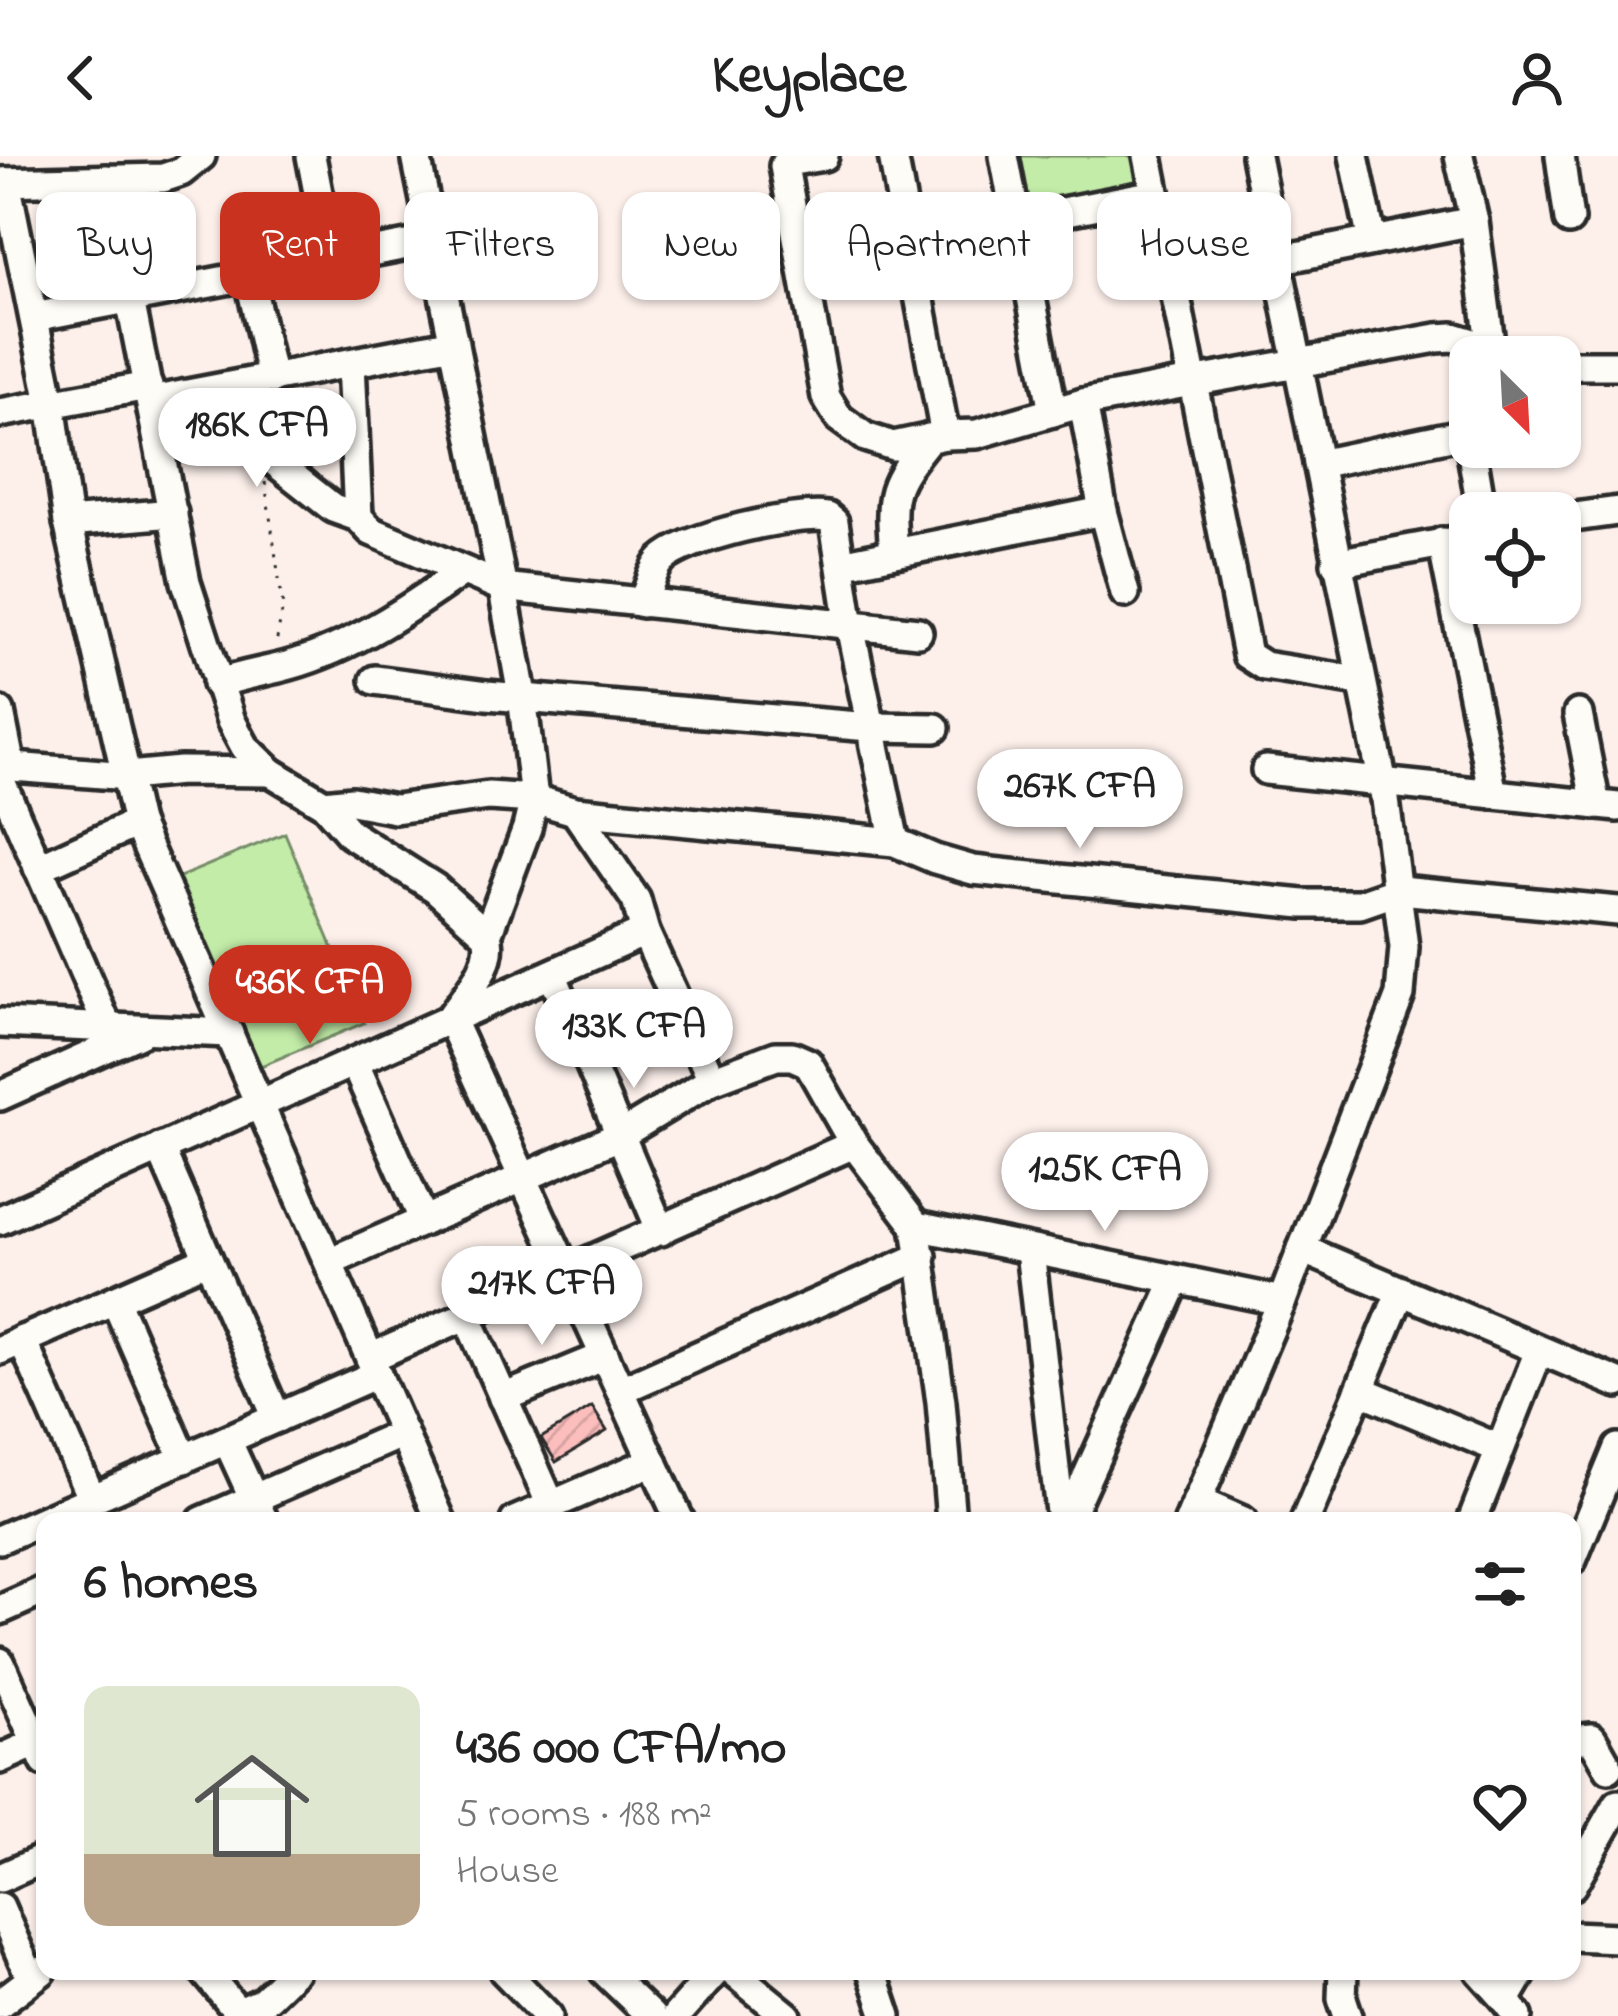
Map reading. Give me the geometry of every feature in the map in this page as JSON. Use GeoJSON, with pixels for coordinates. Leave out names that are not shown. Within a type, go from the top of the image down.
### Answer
{"type":"FeatureCollection","features":[{"type":"Feature","properties":{"kind":"street"},"geometry":{"type":"LineString","coordinates":[[202,156],[181,172],[164,167],[106,179],[3,182],[51,403],[68,522],[137,823],[437,1512]]}},
{"type":"Feature","properties":{"kind":"street"},"geometry":{"type":"LineString","coordinates":[[311,156],[318,192]]}},
{"type":"Feature","properties":{"kind":"street"},"geometry":{"type":"LineString","coordinates":[[416,156],[423,192]]}},
{"type":"Feature","properties":{"kind":"street"},"geometry":{"type":"LineString","coordinates":[[824,156],[784,166],[826,397],[838,418],[865,437],[893,446],[937,436],[977,434],[1083,403],[1449,338]]}},
{"type":"Feature","properties":{"kind":"street"},"geometry":{"type":"LineString","coordinates":[[893,156],[937,436]]}},
{"type":"Feature","properties":{"kind":"street"},"geometry":{"type":"LineString","coordinates":[[1004,156],[1011,192]]}},
{"type":"Feature","properties":{"kind":"street"},"geometry":{"type":"LineString","coordinates":[[1148,156],[1155,192]]}},
{"type":"Feature","properties":{"kind":"street"},"geometry":{"type":"LineString","coordinates":[[1256,156],[1263,192]]}},
{"type":"Feature","properties":{"kind":"street"},"geometry":{"type":"LineString","coordinates":[[1354,156],[1372,241]]}},
{"type":"Feature","properties":{"kind":"street"},"geometry":{"type":"LineString","coordinates":[[1459,156],[1500,336]]}},
{"type":"Feature","properties":{"kind":"street"},"geometry":{"type":"LineString","coordinates":[[1560,156],[1570,220]]}},
{"type":"Feature","properties":{"kind":"street"},"geometry":{"type":"LineString","coordinates":[[106,179],[109,192]]}},
{"type":"Feature","properties":{"kind":"street"},"geometry":{"type":"LineString","coordinates":[[1291,257],[1474,221]]}},
{"type":"Feature","properties":{"kind":"street"},"geometry":{"type":"LineString","coordinates":[[34,317],[120,300]]}},
{"type":"Feature","properties":{"kind":"street"},"geometry":{"type":"LineString","coordinates":[[130,300],[187,582],[217,684],[245,747],[272,772],[324,804],[350,834],[435,889],[488,935],[487,959],[450,1018]]}},
{"type":"Feature","properties":{"kind":"street"},"geometry":{"type":"LineString","coordinates":[[251,300],[261,451],[333,508],[358,517],[371,532],[502,587],[917,632]]}},
{"type":"Feature","properties":{"kind":"street"},"geometry":{"type":"LineString","coordinates":[[445,300],[522,695],[534,799],[488,935]]}},
{"type":"Feature","properties":{"kind":"street"},"geometry":{"type":"LineString","coordinates":[[1031,300],[1053,412]]}},
{"type":"Feature","properties":{"kind":"street"},"geometry":{"type":"LineString","coordinates":[[1175,300],[1247,655],[1264,666],[1359,681]]}},
{"type":"Feature","properties":{"kind":"street"},"geometry":{"type":"LineString","coordinates":[[1193,1511],[1282,1301],[1400,995],[1405,946],[1383,784],[1284,300]]}},
{"type":"Feature","properties":{"kind":"street"},"geometry":{"type":"LineString","coordinates":[[0,413],[51,403],[259,382],[454,343]]}},
{"type":"Feature","properties":{"kind":"street"},"geometry":{"type":"LineString","coordinates":[[351,363],[358,517]]}},
{"type":"Feature","properties":{"kind":"street"},"geometry":{"type":"LineString","coordinates":[[1581,365],[1618,365]]}},
{"type":"Feature","properties":{"kind":"street"},"geometry":{"type":"LineString","coordinates":[[1083,403],[1103,511],[1125,592]]}},
{"type":"Feature","properties":{"kind":"street"},"geometry":{"type":"LineString","coordinates":[[894,554],[891,498],[896,481],[937,436]]}},
{"type":"Feature","properties":{"kind":"street"},"geometry":{"type":"LineString","coordinates":[[1318,464],[1449,442]]}},
{"type":"Feature","properties":{"kind":"street"},"geometry":{"type":"LineString","coordinates":[[841,565],[1103,511]]}},
{"type":"Feature","properties":{"kind":"street"},"geometry":{"type":"LineString","coordinates":[[1581,516],[1618,511]]}},
{"type":"Feature","properties":{"kind":"street"},"geometry":{"type":"LineString","coordinates":[[68,522],[173,513]]}},
{"type":"Feature","properties":{"kind":"street"},"geometry":{"type":"LineString","coordinates":[[642,603],[660,561],[741,526],[828,517],[834,522],[850,626],[896,842]]}},
{"type":"Feature","properties":{"kind":"street"},"geometry":{"type":"LineString","coordinates":[[1336,562],[1449,541]]}},
{"type":"Feature","properties":{"kind":"street"},"geometry":{"type":"LineString","coordinates":[[217,684],[308,658],[381,626],[463,571]]}},
{"type":"Feature","properties":{"kind":"street"},"geometry":{"type":"LineString","coordinates":[[1468,624],[1492,794]]}},
{"type":"Feature","properties":{"kind":"street"},"geometry":{"type":"LineString","coordinates":[[375,680],[870,727],[935,728]]}},
{"type":"Feature","properties":{"kind":"street"},"geometry":{"type":"LineString","coordinates":[[0,712],[4,770],[38,868],[109,1030]]}},
{"type":"Feature","properties":{"kind":"street"},"geometry":{"type":"LineString","coordinates":[[1266,770],[1607,806],[1578,714]]}},
{"type":"Feature","properties":{"kind":"street"},"geometry":{"type":"LineString","coordinates":[[4,770],[128,776],[272,772]]}},
{"type":"Feature","properties":{"kind":"street"},"geometry":{"type":"LineString","coordinates":[[324,804],[352,801],[395,809],[488,796],[534,799],[574,811],[896,842],[973,870],[1280,902],[1360,904],[1400,890],[1618,911]]}},
{"type":"Feature","properties":{"kind":"street"},"geometry":{"type":"LineString","coordinates":[[574,811],[626,882],[712,1080]]}},
{"type":"Feature","properties":{"kind":"street"},"geometry":{"type":"LineString","coordinates":[[38,868],[137,823]]}},
{"type":"Feature","properties":{"kind":"street"},"geometry":{"type":"LineString","coordinates":[[0,1220],[645,932]]}},
{"type":"Feature","properties":{"kind":"street"},"geometry":{"type":"LineString","coordinates":[[551,974],[661,1231]]}},
{"type":"Feature","properties":{"kind":"street"},"geometry":{"type":"LineString","coordinates":[[450,1018],[676,1512]]}},
{"type":"Feature","properties":{"kind":"street"},"geometry":{"type":"LineString","coordinates":[[0,1023],[229,1033]]}},
{"type":"Feature","properties":{"kind":"street"},"geometry":{"type":"LineString","coordinates":[[0,1096],[144,1032]]}},
{"type":"Feature","properties":{"kind":"street"},"geometry":{"type":"LineString","coordinates":[[328,1262],[619,1136],[712,1080],[776,1056],[792,1056],[808,1063],[854,1144],[916,1226],[941,1402],[950,1512]]}},
{"type":"Feature","properties":{"kind":"street"},"geometry":{"type":"LineString","coordinates":[[354,1062],[424,1221]]}},
{"type":"Feature","properties":{"kind":"street"},"geometry":{"type":"LineString","coordinates":[[64,1512],[278,1418],[467,1316],[854,1144]]}},
{"type":"Feature","properties":{"kind":"street"},"geometry":{"type":"LineString","coordinates":[[160,1148],[278,1418]]}},
{"type":"Feature","properties":{"kind":"street"},"geometry":{"type":"LineString","coordinates":[[916,1226],[1282,1301]]}},
{"type":"Feature","properties":{"kind":"street"},"geometry":{"type":"LineString","coordinates":[[1302,1249],[1618,1384]]}},
{"type":"Feature","properties":{"kind":"street"},"geometry":{"type":"LineString","coordinates":[[1030,1251],[1063,1512]]}},
{"type":"Feature","properties":{"kind":"street"},"geometry":{"type":"LineString","coordinates":[[621,1390],[922,1256]]}},
{"type":"Feature","properties":{"kind":"street"},"geometry":{"type":"LineString","coordinates":[[109,1512],[11,1345],[208,1259]]}},
{"type":"Feature","properties":{"kind":"street"},"geometry":{"type":"LineString","coordinates":[[1068,1512],[1176,1280]]}},
{"type":"Feature","properties":{"kind":"street"},"geometry":{"type":"LineString","coordinates":[[1309,1512],[1401,1291]]}},
{"type":"Feature","properties":{"kind":"street"},"geometry":{"type":"LineString","coordinates":[[115,1300],[184,1459]]}},
{"type":"Feature","properties":{"kind":"street"},"geometry":{"type":"LineString","coordinates":[[467,1316],[551,1505]]}},
{"type":"Feature","properties":{"kind":"street"},"geometry":{"type":"LineString","coordinates":[[1476,1512],[1539,1352]]}},
{"type":"Feature","properties":{"kind":"street"},"geometry":{"type":"LineString","coordinates":[[503,1398],[605,1356]]}},
{"type":"Feature","properties":{"kind":"street"},"geometry":{"type":"LineString","coordinates":[[1362,1391],[1500,1449]]}},
{"type":"Feature","properties":{"kind":"street"},"geometry":{"type":"LineString","coordinates":[[227,1440],[259,1510],[403,1433]]}},
{"type":"Feature","properties":{"kind":"street"},"geometry":{"type":"LineString","coordinates":[[1581,1538],[1618,1448]]}},
{"type":"Feature","properties":{"kind":"street"},"geometry":{"type":"LineString","coordinates":[[535,1512],[653,1461]]}},
{"type":"Feature","properties":{"kind":"street"},"geometry":{"type":"LineString","coordinates":[[0,1540],[36,1524]]}},
{"type":"Feature","properties":{"kind":"street"},"geometry":{"type":"LineString","coordinates":[[0,1610],[36,1594]]}},
{"type":"Feature","properties":{"kind":"street"},"geometry":{"type":"LineString","coordinates":[[0,1661],[36,1736]]}},
{"type":"Feature","properties":{"kind":"street"},"geometry":{"type":"LineString","coordinates":[[1581,1740],[1592,1738],[1615,1773]]}},
{"type":"Feature","properties":{"kind":"street"},"geometry":{"type":"LineString","coordinates":[[0,1759],[36,1750]]}},
{"type":"Feature","properties":{"kind":"street"},"geometry":{"type":"LineString","coordinates":[[1581,1869],[1618,1804]]}},
{"type":"Feature","properties":{"kind":"street"},"geometry":{"type":"LineString","coordinates":[[0,1878],[36,1862]]}},
{"type":"Feature","properties":{"kind":"street"},"geometry":{"type":"LineString","coordinates":[[0,1907],[36,1970]]}},
{"type":"Feature","properties":{"kind":"street"},"geometry":{"type":"LineString","coordinates":[[1581,1936],[1618,1938]]}},
{"type":"Feature","properties":{"kind":"street"},"geometry":{"type":"LineString","coordinates":[[0,2003],[36,1975]]}},
{"type":"Feature","properties":{"kind":"street"},"geometry":{"type":"LineString","coordinates":[[211,1980],[242,2011],[262,2002],[285,1980]]}},
{"type":"Feature","properties":{"kind":"street"},"geometry":{"type":"LineString","coordinates":[[522,1980],[548,2016]]}},
{"type":"Feature","properties":{"kind":"street"},"geometry":{"type":"LineString","coordinates":[[613,1980],[651,2016]]}},
{"type":"Feature","properties":{"kind":"street"},"geometry":{"type":"LineString","coordinates":[[676,2016],[708,1980]]}},
{"type":"Feature","properties":{"kind":"street"},"geometry":{"type":"LineString","coordinates":[[743,1980],[787,2016]]}},
{"type":"Feature","properties":{"kind":"street"},"geometry":{"type":"LineString","coordinates":[[875,1980],[887,2016]]}},
{"type":"Feature","properties":{"kind":"street"},"geometry":{"type":"LineString","coordinates":[[1343,1980],[1348,2016]]}},
{"type":"Feature","properties":{"kind":"street"},"geometry":{"type":"LineString","coordinates":[[1488,1980],[1512,2008]]}},
{"type":"Feature","properties":{"kind":"path"},"geometry":{"type":"LineString","coordinates":[[261,451],[283,606],[266,669]]}},
{"type":"Feature","properties":{"kind":"green space"},"geometry":{"type":"Polygon","coordinates":[[[1005,156],[1143,156],[1149,186],[1097,192],[1097,197],[1073,201],[1073,192],[1012,192],[1005,156]]]}},
{"type":"Feature","properties":{"kind":"green space"},"geometry":{"type":"Polygon","coordinates":[[[285,833],[364,1023],[249,1071],[170,881],[285,833]]]}},
{"type":"Feature","properties":{"kind":"building"},"geometry":{"type":"Polygon","coordinates":[[[592,1407],[607,1431],[556,1462],[541,1438],[592,1407]]]}}]}
